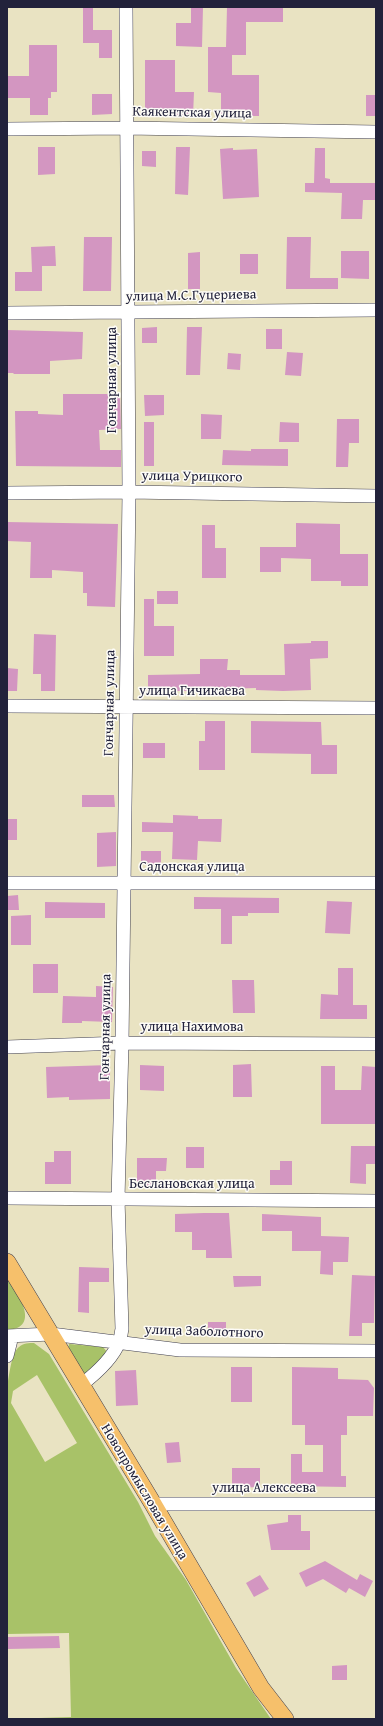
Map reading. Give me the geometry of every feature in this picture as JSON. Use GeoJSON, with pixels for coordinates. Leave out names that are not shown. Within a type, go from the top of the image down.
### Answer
{"type":"FeatureCollection","features":[{"type":"Feature","properties":{"kind":"main road","name":"Новопромысловая улица"},"geometry":{"type":"LineString","coordinates":[[7,1262],[153,1504],[261,1688],[285,1719]]}},
{"type":"Feature","properties":{"kind":"street","name":"Гончарная улица"},"geometry":{"type":"LineString","coordinates":[[81,1385],[92,1377],[105,1363],[119,1342],[122,1329],[118,1199],[122,1043],[125,707],[129,492],[126,7]]}},
{"type":"Feature","properties":{"kind":"street","name":"Каякентская улица"},"geometry":{"type":"LineString","coordinates":[[7,129],[126,128],[376,132]]}},
{"type":"Feature","properties":{"kind":"street","name":"улица М.С.Гуцериева"},"geometry":{"type":"LineString","coordinates":[[7,313],[376,310]]}},
{"type":"Feature","properties":{"kind":"street","name":"улица Урицкого"},"geometry":{"type":"LineString","coordinates":[[7,493],[129,492],[376,496]]}},
{"type":"Feature","properties":{"kind":"street","name":"улица Гичикаева"},"geometry":{"type":"LineString","coordinates":[[7,706],[376,708]]}},
{"type":"Feature","properties":{"kind":"street","name":"Садонская улица"},"geometry":{"type":"LineString","coordinates":[[7,883],[376,883]]}},
{"type":"Feature","properties":{"kind":"street","name":"улица Нахимова"},"geometry":{"type":"LineString","coordinates":[[7,1047],[122,1043],[376,1044]]}},
{"type":"Feature","properties":{"kind":"street","name":"Беслановская улица"},"geometry":{"type":"LineString","coordinates":[[7,1198],[376,1201]]}},
{"type":"Feature","properties":{"kind":"street","name":"улица Заболотного"},"geometry":{"type":"LineString","coordinates":[[9,1336],[51,1334],[180,1350],[376,1351]]}},
{"type":"Feature","properties":{"kind":"street"},"geometry":{"type":"LineString","coordinates":[[7,1356],[9,1336]]}},
{"type":"Feature","properties":{"kind":"street","name":"улица Алексеева"},"geometry":{"type":"LineString","coordinates":[[153,1504],[376,1504]]}},
{"type":"Feature","properties":{"kind":"green space"},"geometry":{"type":"Polygon","coordinates":[[[7,1276],[16,1290],[24,1308],[25,1316],[23,1323],[18,1328],[7,1330],[7,1276]]]}},
{"type":"Feature","properties":{"kind":"green space"},"geometry":{"type":"Polygon","coordinates":[[[34,1343],[49,1354],[138,1502],[155,1536],[186,1580],[236,1668],[271,1719],[7,1719],[71,1717],[69,1633],[7,1634],[7,1387],[12,1360],[16,1350],[22,1345],[34,1343]],[[37,1375],[13,1391],[11,1403],[45,1462],[77,1443],[37,1375]]]}},
{"type":"Feature","properties":{"kind":"green space"},"geometry":{"type":"Polygon","coordinates":[[[69,1344],[103,1347],[107,1352],[85,1375],[68,1349],[69,1344]]]}},
{"type":"Feature","properties":{"kind":"building"},"geometry":{"type":"Polygon","coordinates":[[[83,7],[93,7],[93,30],[112,30],[112,58],[99,58],[99,43],[83,43],[83,7]]]}},
{"type":"Feature","properties":{"kind":"building"},"geometry":{"type":"Polygon","coordinates":[[[191,7],[203,7],[202,47],[176,46],[176,23],[191,23],[191,7]]]}},
{"type":"Feature","properties":{"kind":"building"},"geometry":{"type":"Polygon","coordinates":[[[227,7],[283,7],[283,22],[246,22],[246,55],[232,55],[232,75],[259,75],[259,116],[221,116],[221,93],[208,92],[208,47],[226,47],[227,7]]]}},
{"type":"Feature","properties":{"kind":"building"},"geometry":{"type":"Polygon","coordinates":[[[29,45],[57,45],[57,92],[51,92],[51,98],[48,98],[48,115],[30,115],[30,98],[7,98],[7,76],[29,76],[29,45]]]}},
{"type":"Feature","properties":{"kind":"building"},"geometry":{"type":"Polygon","coordinates":[[[145,60],[175,60],[175,92],[194,92],[193,116],[145,116],[145,60]]]}},
{"type":"Feature","properties":{"kind":"building"},"geometry":{"type":"Polygon","coordinates":[[[92,94],[112,94],[112,114],[92,115],[92,94]]]}},
{"type":"Feature","properties":{"kind":"building"},"geometry":{"type":"Polygon","coordinates":[[[366,95],[376,95],[376,116],[366,116],[366,95]]]}},
{"type":"Feature","properties":{"kind":"building"},"geometry":{"type":"Polygon","coordinates":[[[38,147],[55,147],[55,174],[38,175],[38,147]]]}},
{"type":"Feature","properties":{"kind":"building"},"geometry":{"type":"Polygon","coordinates":[[[176,147],[190,147],[188,195],[175,194],[176,147]]]}},
{"type":"Feature","properties":{"kind":"building"},"geometry":{"type":"Polygon","coordinates":[[[233,148],[233,150],[257,149],[259,197],[223,199],[220,149],[233,148]]]}},
{"type":"Feature","properties":{"kind":"building"},"geometry":{"type":"Polygon","coordinates":[[[315,148],[325,148],[325,178],[330,179],[330,183],[376,183],[376,200],[363,200],[362,219],[341,219],[342,193],[305,192],[305,183],[314,183],[315,148]]]}},
{"type":"Feature","properties":{"kind":"building"},"geometry":{"type":"Polygon","coordinates":[[[142,151],[156,151],[156,167],[142,166],[142,151]]]}},
{"type":"Feature","properties":{"kind":"building"},"geometry":{"type":"Polygon","coordinates":[[[84,237],[112,237],[111,291],[83,291],[84,237]]]}},
{"type":"Feature","properties":{"kind":"building"},"geometry":{"type":"Polygon","coordinates":[[[287,237],[311,237],[310,278],[338,278],[338,289],[286,289],[287,237]]]}},
{"type":"Feature","properties":{"kind":"building"},"geometry":{"type":"Polygon","coordinates":[[[55,246],[56,266],[42,266],[42,291],[15,291],[15,272],[32,272],[31,247],[55,246]]]}},
{"type":"Feature","properties":{"kind":"building"},"geometry":{"type":"Polygon","coordinates":[[[341,251],[369,251],[369,279],[341,278],[341,251]]]}},
{"type":"Feature","properties":{"kind":"building"},"geometry":{"type":"Polygon","coordinates":[[[200,252],[200,289],[188,289],[188,253],[200,252]]]}},
{"type":"Feature","properties":{"kind":"building"},"geometry":{"type":"Polygon","coordinates":[[[240,254],[258,254],[258,274],[240,274],[240,254]]]}},
{"type":"Feature","properties":{"kind":"building"},"geometry":{"type":"Polygon","coordinates":[[[157,327],[157,343],[142,343],[142,328],[157,327]]]}},
{"type":"Feature","properties":{"kind":"building"},"geometry":{"type":"Polygon","coordinates":[[[187,327],[202,327],[200,375],[186,375],[187,327]]]}},
{"type":"Feature","properties":{"kind":"building"},"geometry":{"type":"Polygon","coordinates":[[[266,329],[282,329],[282,349],[266,349],[266,329]]]}},
{"type":"Feature","properties":{"kind":"building"},"geometry":{"type":"Polygon","coordinates":[[[7,330],[83,332],[82,359],[50,361],[50,374],[7,373],[7,330]]]}},
{"type":"Feature","properties":{"kind":"building"},"geometry":{"type":"Polygon","coordinates":[[[287,352],[303,353],[301,376],[285,375],[287,352]]]}},
{"type":"Feature","properties":{"kind":"building"},"geometry":{"type":"Polygon","coordinates":[[[228,353],[241,354],[240,370],[227,369],[228,353]]]}},
{"type":"Feature","properties":{"kind":"building"},"geometry":{"type":"Polygon","coordinates":[[[63,394],[120,394],[121,429],[99,430],[100,450],[121,450],[121,467],[16,466],[15,411],[38,411],[38,414],[63,415],[63,394]]]}},
{"type":"Feature","properties":{"kind":"building"},"geometry":{"type":"Polygon","coordinates":[[[144,395],[164,395],[164,415],[145,416],[144,395]]]}},
{"type":"Feature","properties":{"kind":"building"},"geometry":{"type":"Polygon","coordinates":[[[201,414],[222,415],[221,439],[201,439],[201,414]]]}},
{"type":"Feature","properties":{"kind":"building"},"geometry":{"type":"Polygon","coordinates":[[[337,419],[359,419],[359,443],[349,443],[348,467],[336,467],[337,419]]]}},
{"type":"Feature","properties":{"kind":"building"},"geometry":{"type":"Polygon","coordinates":[[[144,422],[154,422],[154,466],[144,466],[144,422]]]}},
{"type":"Feature","properties":{"kind":"building"},"geometry":{"type":"Polygon","coordinates":[[[280,422],[299,423],[299,442],[279,442],[280,422]]]}},
{"type":"Feature","properties":{"kind":"building"},"geometry":{"type":"Polygon","coordinates":[[[251,449],[288,449],[288,466],[222,465],[223,450],[251,451],[251,449]]]}},
{"type":"Feature","properties":{"kind":"building"},"geometry":{"type":"Polygon","coordinates":[[[7,522],[118,524],[115,607],[87,606],[87,593],[83,593],[83,572],[52,570],[52,578],[30,578],[31,542],[7,541],[7,522]]]}},
{"type":"Feature","properties":{"kind":"building"},"geometry":{"type":"Polygon","coordinates":[[[296,523],[340,524],[340,554],[368,554],[368,586],[341,586],[341,581],[311,581],[311,559],[281,558],[281,572],[260,572],[260,547],[296,547],[296,523]]]}},
{"type":"Feature","properties":{"kind":"building"},"geometry":{"type":"Polygon","coordinates":[[[202,525],[215,525],[215,548],[226,548],[226,578],[202,578],[202,525]]]}},
{"type":"Feature","properties":{"kind":"building"},"geometry":{"type":"Polygon","coordinates":[[[157,591],[178,591],[178,604],[157,604],[157,591]]]}},
{"type":"Feature","properties":{"kind":"building"},"geometry":{"type":"Polygon","coordinates":[[[144,599],[154,599],[154,626],[174,626],[174,656],[144,656],[144,599]]]}},
{"type":"Feature","properties":{"kind":"building"},"geometry":{"type":"Polygon","coordinates":[[[34,634],[56,635],[55,691],[41,691],[41,674],[33,674],[34,634]]]}},
{"type":"Feature","properties":{"kind":"building"},"geometry":{"type":"Polygon","coordinates":[[[311,641],[328,641],[328,658],[310,659],[311,690],[283,691],[256,690],[256,688],[148,691],[148,675],[200,674],[200,659],[228,659],[227,670],[240,670],[240,675],[285,675],[284,644],[311,643],[311,641]]]}},
{"type":"Feature","properties":{"kind":"building"},"geometry":{"type":"Polygon","coordinates":[[[7,668],[18,669],[17,691],[7,691],[7,668]]]}},
{"type":"Feature","properties":{"kind":"building"},"geometry":{"type":"Polygon","coordinates":[[[205,721],[225,721],[225,770],[199,770],[199,741],[205,741],[205,721]]]}},
{"type":"Feature","properties":{"kind":"building"},"geometry":{"type":"Polygon","coordinates":[[[251,721],[321,722],[322,745],[337,745],[337,774],[311,774],[311,754],[251,753],[251,721]]]}},
{"type":"Feature","properties":{"kind":"building"},"geometry":{"type":"Polygon","coordinates":[[[143,743],[165,743],[165,758],[143,758],[143,743]]]}},
{"type":"Feature","properties":{"kind":"building"},"geometry":{"type":"Polygon","coordinates":[[[82,795],[114,795],[115,807],[82,807],[82,795]]]}},
{"type":"Feature","properties":{"kind":"building"},"geometry":{"type":"Polygon","coordinates":[[[173,815],[198,816],[198,819],[222,819],[221,842],[198,841],[197,860],[172,859],[173,832],[142,832],[142,822],[173,823],[173,815]]]}},
{"type":"Feature","properties":{"kind":"building"},"geometry":{"type":"Polygon","coordinates":[[[7,819],[17,819],[17,840],[7,840],[7,819]]]}},
{"type":"Feature","properties":{"kind":"building"},"geometry":{"type":"Polygon","coordinates":[[[116,832],[116,866],[97,867],[97,833],[116,832]]]}},
{"type":"Feature","properties":{"kind":"building"},"geometry":{"type":"Polygon","coordinates":[[[141,851],[161,851],[161,865],[141,864],[141,851]]]}},
{"type":"Feature","properties":{"kind":"building"},"geometry":{"type":"Polygon","coordinates":[[[18,895],[19,910],[7,910],[7,896],[18,895]]]}},
{"type":"Feature","properties":{"kind":"building"},"geometry":{"type":"Polygon","coordinates":[[[194,897],[279,898],[279,913],[248,913],[248,916],[232,916],[232,944],[221,944],[221,909],[194,909],[194,897]]]}},
{"type":"Feature","properties":{"kind":"building"},"geometry":{"type":"Polygon","coordinates":[[[327,901],[352,902],[350,934],[325,933],[327,901]]]}},
{"type":"Feature","properties":{"kind":"building"},"geometry":{"type":"Polygon","coordinates":[[[45,902],[105,903],[105,918],[45,918],[45,902]]]}},
{"type":"Feature","properties":{"kind":"building"},"geometry":{"type":"Polygon","coordinates":[[[31,915],[31,945],[11,945],[11,916],[31,915]]]}},
{"type":"Feature","properties":{"kind":"building"},"geometry":{"type":"Polygon","coordinates":[[[33,964],[58,964],[58,993],[33,993],[33,964]]]}},
{"type":"Feature","properties":{"kind":"building"},"geometry":{"type":"Polygon","coordinates":[[[338,968],[353,968],[353,1005],[367,1005],[367,1019],[320,1019],[321,994],[338,995],[338,968]]]}},
{"type":"Feature","properties":{"kind":"building"},"geometry":{"type":"Polygon","coordinates":[[[232,980],[254,980],[255,1013],[233,1013],[232,980]]]}},
{"type":"Feature","properties":{"kind":"building"},"geometry":{"type":"Polygon","coordinates":[[[96,986],[113,987],[112,1022],[82,1021],[82,1023],[62,1023],[63,996],[96,997],[96,986]]]}},
{"type":"Feature","properties":{"kind":"building"},"geometry":{"type":"Polygon","coordinates":[[[251,1064],[252,1097],[233,1097],[233,1065],[251,1064]]]}},
{"type":"Feature","properties":{"kind":"building"},"geometry":{"type":"Polygon","coordinates":[[[110,1065],[110,1099],[69,1100],[69,1097],[47,1098],[46,1067],[110,1065]]]}},
{"type":"Feature","properties":{"kind":"building"},"geometry":{"type":"Polygon","coordinates":[[[140,1065],[164,1066],[164,1091],[140,1090],[140,1065]]]}},
{"type":"Feature","properties":{"kind":"building"},"geometry":{"type":"Polygon","coordinates":[[[321,1066],[335,1066],[335,1090],[361,1090],[362,1066],[376,1067],[376,1124],[321,1124],[321,1066]]]}},
{"type":"Feature","properties":{"kind":"building"},"geometry":{"type":"Polygon","coordinates":[[[351,1146],[376,1146],[376,1164],[366,1164],[366,1184],[350,1183],[351,1146]]]}},
{"type":"Feature","properties":{"kind":"building"},"geometry":{"type":"Polygon","coordinates":[[[186,1147],[204,1147],[204,1168],[186,1168],[186,1147]]]}},
{"type":"Feature","properties":{"kind":"building"},"geometry":{"type":"Polygon","coordinates":[[[54,1151],[71,1151],[71,1184],[45,1184],[45,1162],[54,1162],[54,1151]]]}},
{"type":"Feature","properties":{"kind":"building"},"geometry":{"type":"Polygon","coordinates":[[[137,1158],[167,1158],[166,1171],[156,1171],[156,1186],[137,1186],[137,1158]]]}},
{"type":"Feature","properties":{"kind":"building"},"geometry":{"type":"Polygon","coordinates":[[[280,1161],[292,1161],[292,1185],[270,1185],[270,1170],[280,1170],[280,1161]]]}},
{"type":"Feature","properties":{"kind":"building"},"geometry":{"type":"Polygon","coordinates":[[[229,1213],[232,1258],[206,1258],[206,1250],[192,1250],[192,1232],[175,1232],[175,1214],[229,1213]]]}},
{"type":"Feature","properties":{"kind":"building"},"geometry":{"type":"Polygon","coordinates":[[[262,1214],[321,1217],[321,1236],[349,1237],[348,1262],[333,1262],[333,1275],[320,1274],[321,1251],[292,1251],[292,1231],[262,1231],[262,1214]]]}},
{"type":"Feature","properties":{"kind":"building"},"geometry":{"type":"Polygon","coordinates":[[[79,1267],[109,1268],[109,1282],[89,1282],[89,1313],[78,1312],[79,1267]]]}},
{"type":"Feature","properties":{"kind":"building"},"geometry":{"type":"Polygon","coordinates":[[[352,1275],[375,1276],[374,1323],[362,1323],[362,1336],[349,1336],[352,1275]]]}},
{"type":"Feature","properties":{"kind":"building"},"geometry":{"type":"Polygon","coordinates":[[[233,1276],[261,1276],[261,1286],[234,1287],[233,1276]]]}},
{"type":"Feature","properties":{"kind":"building"},"geometry":{"type":"Polygon","coordinates":[[[208,1322],[226,1322],[226,1337],[208,1336],[208,1322]]]}},
{"type":"Feature","properties":{"kind":"building"},"geometry":{"type":"Polygon","coordinates":[[[231,1367],[252,1367],[252,1402],[231,1402],[231,1367]]]}},
{"type":"Feature","properties":{"kind":"building"},"geometry":{"type":"Polygon","coordinates":[[[292,1367],[338,1368],[338,1379],[368,1380],[374,1388],[373,1416],[347,1416],[347,1435],[341,1435],[341,1476],[346,1476],[346,1487],[291,1486],[291,1454],[302,1454],[302,1472],[323,1472],[323,1445],[305,1445],[305,1425],[292,1425],[292,1367]]]}},
{"type":"Feature","properties":{"kind":"building"},"geometry":{"type":"Polygon","coordinates":[[[136,1370],[138,1405],[116,1406],[115,1371],[136,1370]]]}},
{"type":"Feature","properties":{"kind":"building"},"geometry":{"type":"Polygon","coordinates":[[[179,1442],[181,1462],[167,1463],[165,1443],[179,1442]]]}},
{"type":"Feature","properties":{"kind":"building"},"geometry":{"type":"Polygon","coordinates":[[[232,1468],[260,1468],[260,1487],[232,1488],[232,1468]]]}},
{"type":"Feature","properties":{"kind":"building"},"geometry":{"type":"Polygon","coordinates":[[[288,1515],[301,1515],[301,1531],[310,1531],[310,1550],[271,1550],[267,1525],[288,1522],[288,1515]]]}},
{"type":"Feature","properties":{"kind":"building"},"geometry":{"type":"Polygon","coordinates":[[[325,1561],[357,1580],[360,1574],[373,1581],[365,1597],[349,1588],[346,1593],[323,1579],[306,1587],[299,1573],[325,1561]]]}},
{"type":"Feature","properties":{"kind":"building"},"geometry":{"type":"Polygon","coordinates":[[[260,1575],[269,1589],[254,1597],[246,1583],[260,1575]]]}},
{"type":"Feature","properties":{"kind":"building"},"geometry":{"type":"Polygon","coordinates":[[[59,1636],[60,1648],[7,1649],[7,1637],[59,1636]]]}},
{"type":"Feature","properties":{"kind":"building"},"geometry":{"type":"Polygon","coordinates":[[[347,1665],[347,1680],[332,1680],[332,1666],[347,1665]]]}}]}
